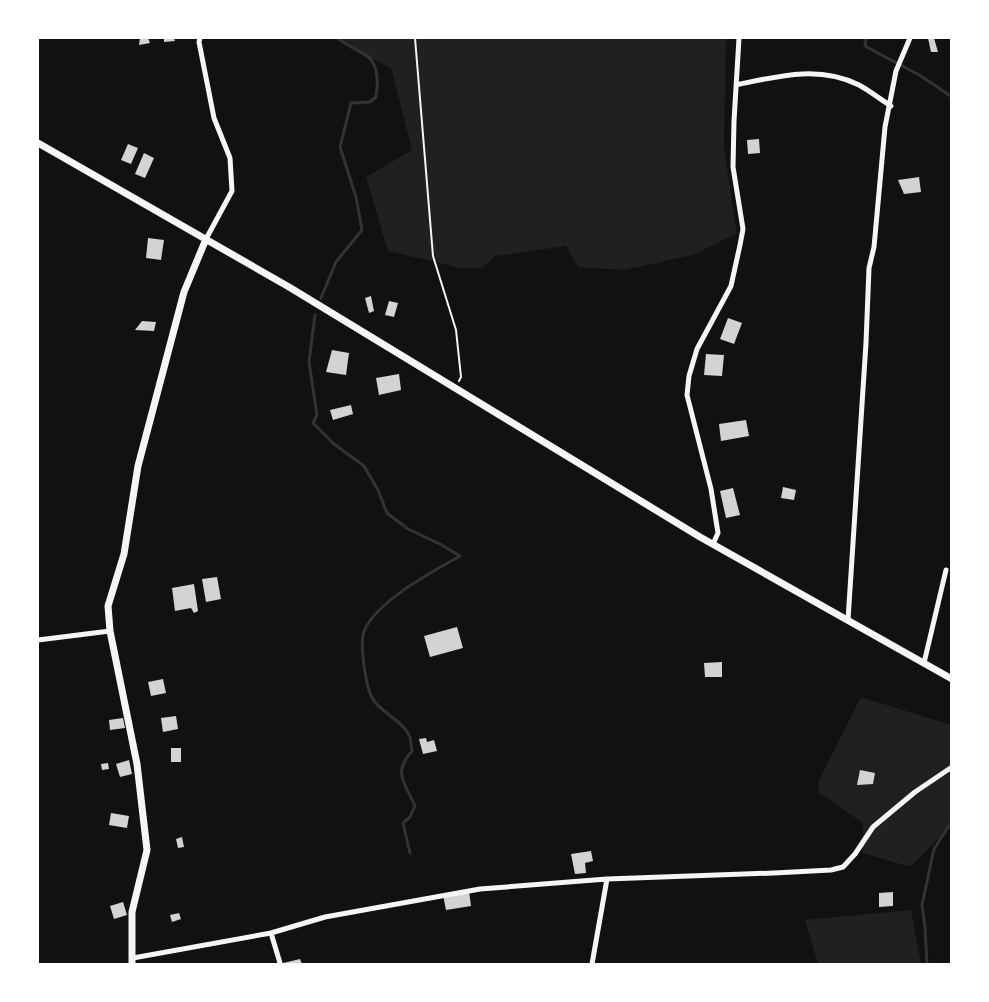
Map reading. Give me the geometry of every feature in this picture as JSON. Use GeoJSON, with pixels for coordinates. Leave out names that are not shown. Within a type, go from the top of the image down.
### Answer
{"type":"FeatureCollection","features":[{"type":"Feature","properties":{"kind":"street"},"geometry":{"type":"LineString","coordinates":[[200,38],[214,118],[230,158],[232,191],[206,239],[184,292],[138,466],[124,554],[108,606],[110,631],[137,764],[147,850],[132,912],[132,961],[271,933],[325,916],[480,889],[607,879],[831,870],[843,867],[873,827],[915,792],[951,767]]}},
{"type":"Feature","properties":{"kind":"street"},"geometry":{"type":"LineString","coordinates":[[713,544],[718,533],[711,489],[687,395],[688,376],[697,350],[731,286],[743,229],[733,167],[739,38]]}},
{"type":"Feature","properties":{"kind":"street"},"geometry":{"type":"LineString","coordinates":[[848,620],[869,268],[878,216],[885,127],[896,72],[910,38]]}},
{"type":"Feature","properties":{"kind":"street"},"geometry":{"type":"LineString","coordinates":[[736,85],[790,74],[825,73],[859,85],[891,106]]}},
{"type":"Feature","properties":{"kind":"street"},"geometry":{"type":"LineString","coordinates":[[38,143],[206,239],[713,544],[951,679]]}},
{"type":"Feature","properties":{"kind":"street"},"geometry":{"type":"LineString","coordinates":[[924,663],[946,570]]}},
{"type":"Feature","properties":{"kind":"street"},"geometry":{"type":"LineString","coordinates":[[38,640],[110,631]]}},
{"type":"Feature","properties":{"kind":"street"},"geometry":{"type":"LineString","coordinates":[[592,964],[607,879]]}},
{"type":"Feature","properties":{"kind":"street"},"geometry":{"type":"LineString","coordinates":[[271,933],[280,963]]}},
{"type":"Feature","properties":{"kind":"path"},"geometry":{"type":"LineString","coordinates":[[416,38],[433,256],[456,330],[460,377],[456,389]]}},
{"type":"Feature","properties":{"kind":"shaded area"},"geometry":{"type":"Polygon","coordinates":[[[341,38],[726,38],[724,149],[737,233],[693,255],[624,270],[578,267],[566,246],[495,256],[482,268],[460,268],[388,251],[366,177],[412,150],[391,68],[350,48],[341,38]]]}},
{"type":"Feature","properties":{"kind":"shaded area"},"geometry":{"type":"Polygon","coordinates":[[[861,697],[951,725],[951,826],[910,867],[863,853],[863,823],[818,792],[819,780],[861,697]]]}},
{"type":"Feature","properties":{"kind":"shaded area"},"geometry":{"type":"Polygon","coordinates":[[[911,910],[921,964],[818,964],[805,920],[911,910]]]}},
{"type":"Feature","properties":{"kind":"building"},"geometry":{"type":"Polygon","coordinates":[[[140,38],[148,38],[150,43],[139,45],[140,38]]]}},
{"type":"Feature","properties":{"kind":"building"},"geometry":{"type":"Polygon","coordinates":[[[164,38],[174,38],[175,41],[164,42],[164,38]]]}},
{"type":"Feature","properties":{"kind":"building"},"geometry":{"type":"Polygon","coordinates":[[[928,38],[934,38],[938,52],[931,52],[928,38]]]}},
{"type":"Feature","properties":{"kind":"building"},"geometry":{"type":"Polygon","coordinates":[[[759,139],[760,153],[748,154],[747,140],[759,139]]]}},
{"type":"Feature","properties":{"kind":"building"},"geometry":{"type":"Polygon","coordinates":[[[128,144],[138,148],[131,164],[121,160],[128,144]]]}},
{"type":"Feature","properties":{"kind":"building"},"geometry":{"type":"Polygon","coordinates":[[[144,153],[154,158],[145,178],[135,174],[144,153]]]}},
{"type":"Feature","properties":{"kind":"building"},"geometry":{"type":"Polygon","coordinates":[[[919,177],[921,192],[904,194],[898,180],[919,177]]]}},
{"type":"Feature","properties":{"kind":"building"},"geometry":{"type":"Polygon","coordinates":[[[148,238],[164,240],[161,260],[146,258],[148,238]]]}},
{"type":"Feature","properties":{"kind":"building"},"geometry":{"type":"Polygon","coordinates":[[[371,296],[374,311],[369,313],[365,298],[371,296]]]}},
{"type":"Feature","properties":{"kind":"building"},"geometry":{"type":"Polygon","coordinates":[[[389,301],[398,303],[394,317],[385,315],[389,301]]]}},
{"type":"Feature","properties":{"kind":"building"},"geometry":{"type":"Polygon","coordinates":[[[728,318],[742,323],[734,344],[720,339],[728,318]]]}},
{"type":"Feature","properties":{"kind":"building"},"geometry":{"type":"Polygon","coordinates":[[[142,321],[156,322],[154,331],[135,330],[142,321]]]}},
{"type":"Feature","properties":{"kind":"building"},"geometry":{"type":"Polygon","coordinates":[[[332,350],[349,353],[346,375],[326,372],[332,350]]]}},
{"type":"Feature","properties":{"kind":"building"},"geometry":{"type":"Polygon","coordinates":[[[706,354],[724,355],[722,376],[704,375],[706,354]]]}},
{"type":"Feature","properties":{"kind":"building"},"geometry":{"type":"Polygon","coordinates":[[[399,374],[401,390],[379,395],[376,378],[399,374]]]}},
{"type":"Feature","properties":{"kind":"building"},"geometry":{"type":"Polygon","coordinates":[[[351,405],[353,414],[333,420],[330,410],[351,405]]]}},
{"type":"Feature","properties":{"kind":"building"},"geometry":{"type":"Polygon","coordinates":[[[746,420],[749,436],[721,441],[719,424],[746,420]]]}},
{"type":"Feature","properties":{"kind":"building"},"geometry":{"type":"Polygon","coordinates":[[[783,487],[796,490],[794,500],[781,498],[783,487]]]}},
{"type":"Feature","properties":{"kind":"building"},"geometry":{"type":"Polygon","coordinates":[[[733,488],[740,515],[726,518],[720,491],[733,488]]]}},
{"type":"Feature","properties":{"kind":"building"},"geometry":{"type":"Polygon","coordinates":[[[217,577],[221,599],[206,602],[202,579],[217,577]]]}},
{"type":"Feature","properties":{"kind":"building"},"geometry":{"type":"Polygon","coordinates":[[[194,584],[198,611],[194,613],[191,608],[175,611],[172,588],[194,584]]]}},
{"type":"Feature","properties":{"kind":"building"},"geometry":{"type":"Polygon","coordinates":[[[457,627],[463,648],[430,657],[424,636],[457,627]]]}},
{"type":"Feature","properties":{"kind":"building"},"geometry":{"type":"Polygon","coordinates":[[[722,662],[722,677],[705,677],[704,663],[722,662]]]}},
{"type":"Feature","properties":{"kind":"building"},"geometry":{"type":"Polygon","coordinates":[[[163,679],[166,693],[151,696],[148,682],[163,679]]]}},
{"type":"Feature","properties":{"kind":"building"},"geometry":{"type":"Polygon","coordinates":[[[176,716],[178,729],[163,732],[161,718],[176,716]]]}},
{"type":"Feature","properties":{"kind":"building"},"geometry":{"type":"Polygon","coordinates":[[[123,718],[125,728],[110,730],[109,720],[123,718]]]}},
{"type":"Feature","properties":{"kind":"building"},"geometry":{"type":"Polygon","coordinates":[[[426,738],[427,742],[434,740],[437,751],[423,754],[419,739],[426,738]]]}},
{"type":"Feature","properties":{"kind":"building"},"geometry":{"type":"Polygon","coordinates":[[[171,748],[181,748],[181,762],[171,762],[171,748]]]}},
{"type":"Feature","properties":{"kind":"building"},"geometry":{"type":"Polygon","coordinates":[[[129,760],[132,774],[120,777],[116,764],[129,760]]]}},
{"type":"Feature","properties":{"kind":"building"},"geometry":{"type":"Polygon","coordinates":[[[108,763],[109,769],[102,770],[101,764],[108,763]]]}},
{"type":"Feature","properties":{"kind":"building"},"geometry":{"type":"Polygon","coordinates":[[[860,770],[875,773],[873,784],[857,785],[860,770]]]}},
{"type":"Feature","properties":{"kind":"building"},"geometry":{"type":"Polygon","coordinates":[[[111,813],[129,816],[127,828],[109,825],[111,813]]]}},
{"type":"Feature","properties":{"kind":"building"},"geometry":{"type":"Polygon","coordinates":[[[182,837],[184,847],[178,848],[176,839],[182,837]]]}},
{"type":"Feature","properties":{"kind":"building"},"geometry":{"type":"Polygon","coordinates":[[[591,851],[593,861],[585,863],[586,873],[575,874],[571,854],[591,851]]]}},
{"type":"Feature","properties":{"kind":"building"},"geometry":{"type":"Polygon","coordinates":[[[469,891],[471,906],[446,910],[443,895],[469,891]]]}},
{"type":"Feature","properties":{"kind":"building"},"geometry":{"type":"Polygon","coordinates":[[[893,892],[893,906],[879,907],[879,893],[893,892]]]}},
{"type":"Feature","properties":{"kind":"building"},"geometry":{"type":"Polygon","coordinates":[[[123,902],[127,915],[114,919],[110,906],[123,902]]]}},
{"type":"Feature","properties":{"kind":"building"},"geometry":{"type":"Polygon","coordinates":[[[179,913],[181,919],[172,922],[170,915],[179,913]]]}},
{"type":"Feature","properties":{"kind":"building"},"geometry":{"type":"Polygon","coordinates":[[[300,959],[302,964],[279,964],[300,959]]]}},
{"type":"Feature","properties":{"kind":"waterway"},"geometry":{"type":"LineString","coordinates":[[321,298],[336,262],[362,230],[356,197],[340,147],[351,103],[370,102],[376,97],[377,86],[376,70],[371,60],[338,38]]}},
{"type":"Feature","properties":{"kind":"waterway"},"geometry":{"type":"LineString","coordinates":[[866,38],[865,46],[921,76],[952,97]]}},
{"type":"Feature","properties":{"kind":"waterway"},"geometry":{"type":"LineString","coordinates":[[315,315],[309,362],[317,415],[313,423],[334,444],[364,466],[378,490],[387,513],[408,529],[460,556],[421,578],[394,597],[372,618],[363,637],[364,666],[372,697],[378,706],[403,727],[410,737],[412,751],[406,759],[402,772],[404,784],[415,806],[410,817],[403,823],[410,853]]}},
{"type":"Feature","properties":{"kind":"waterway"},"geometry":{"type":"LineString","coordinates":[[927,964],[922,905],[934,849],[952,821]]}}]}
